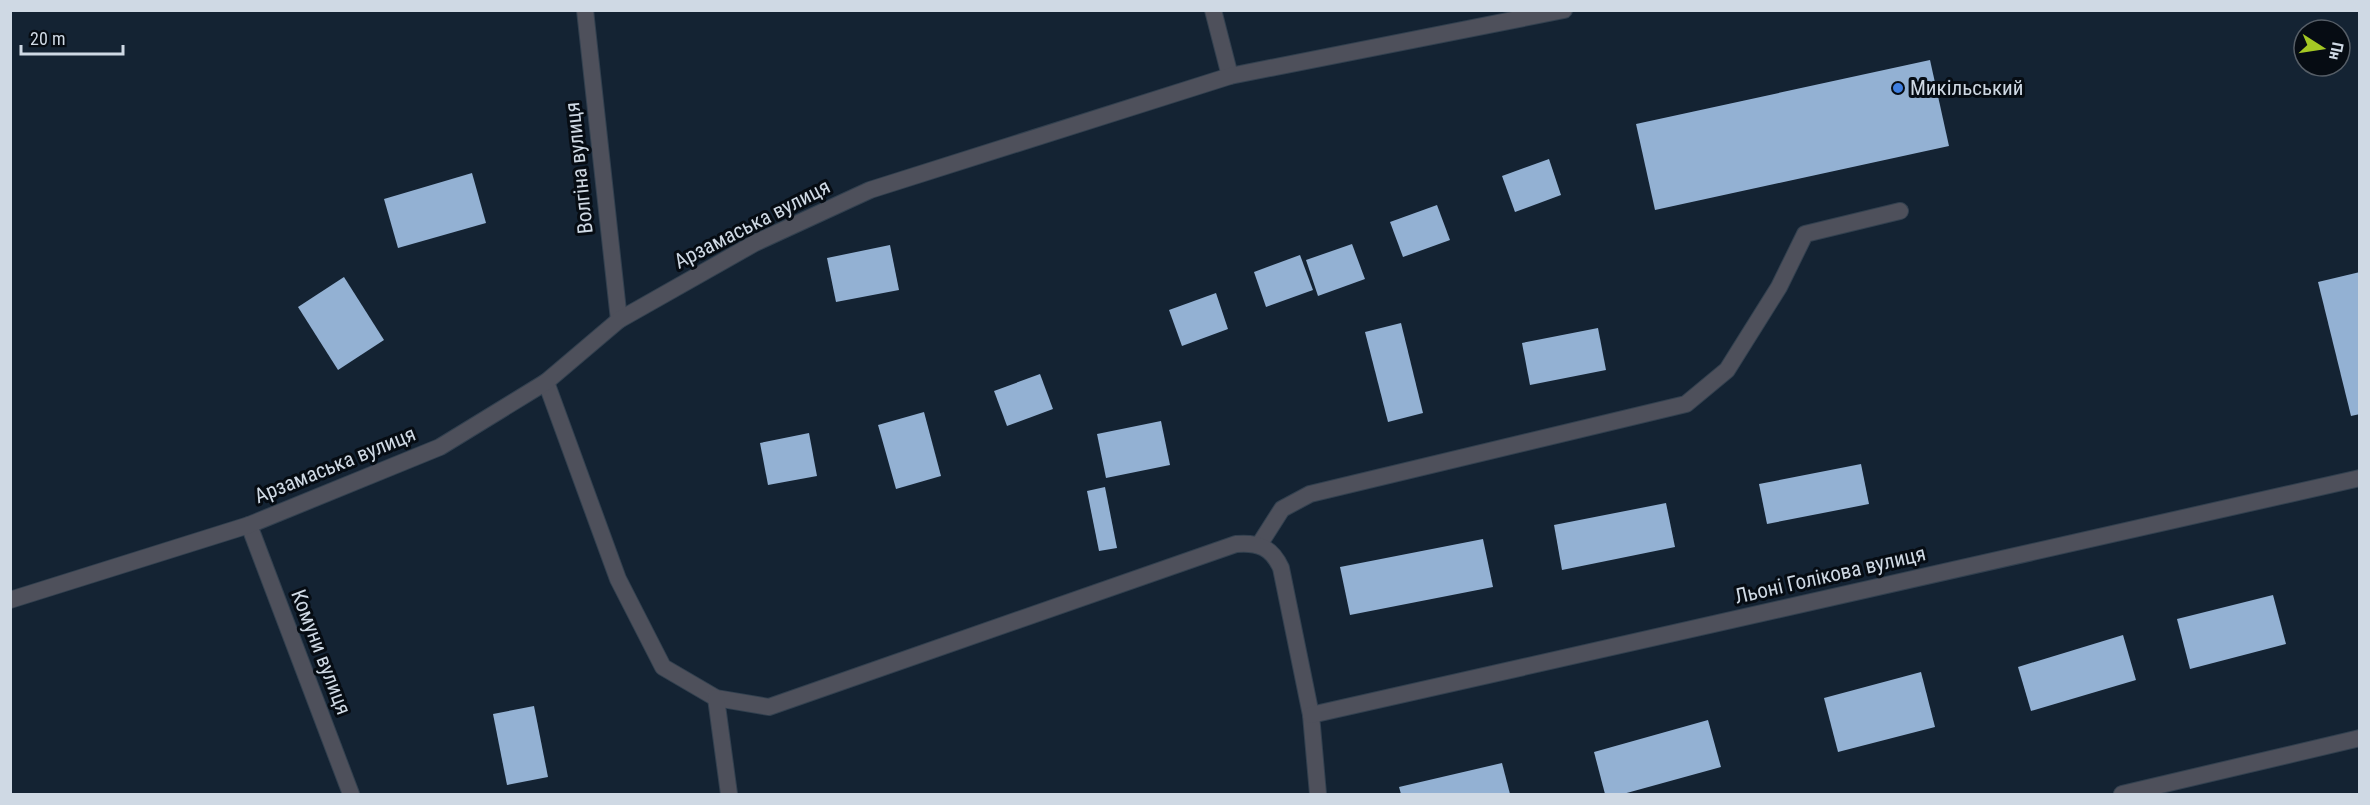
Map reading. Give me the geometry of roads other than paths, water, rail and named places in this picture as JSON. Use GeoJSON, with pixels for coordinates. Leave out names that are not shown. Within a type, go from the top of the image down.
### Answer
{"type":"FeatureCollection","features":[{"type":"Feature","properties":{"kind":"street","name":"Волгіна вулиця"},"geometry":{"type":"LineString","coordinates":[[585,10],[619,320]]}},
{"type":"Feature","properties":{"kind":"street"},"geometry":{"type":"LineString","coordinates":[[1213,10],[1230,76]]}},
{"type":"Feature","properties":{"kind":"street","name":"Арзамаська вулиця"},"geometry":{"type":"LineString","coordinates":[[10,600],[249,525],[440,447],[546,382],[619,320],[755,243],[870,190],[1230,76],[1564,10]]}},
{"type":"Feature","properties":{"kind":"street"},"geometry":{"type":"LineString","coordinates":[[1259,545],[1282,509],[1310,494],[1686,404],[1727,370],[1779,287],[1805,234],[1900,212]]}},
{"type":"Feature","properties":{"kind":"street"},"geometry":{"type":"LineString","coordinates":[[546,382],[618,579],[663,667],[716,698],[769,707],[1236,544],[1259,545],[1269,550],[1281,568],[1311,715],[1318,795]]}},
{"type":"Feature","properties":{"kind":"street","name":"Льоні Голікова вулиця"},"geometry":{"type":"LineString","coordinates":[[1311,715],[2360,478]]}},
{"type":"Feature","properties":{"kind":"street","name":"Комуни вулиця"},"geometry":{"type":"LineString","coordinates":[[249,525],[351,795]]}},
{"type":"Feature","properties":{"kind":"street"},"geometry":{"type":"LineString","coordinates":[[716,698],[729,795]]}},
{"type":"Feature","properties":{"kind":"street"},"geometry":{"type":"LineString","coordinates":[[2122,795],[2360,738]]}},
{"type":"Feature","properties":{"kind":"place","name":"Микільський"},"geometry":{"type":"Point","coordinates":[1898,88]}}]}
